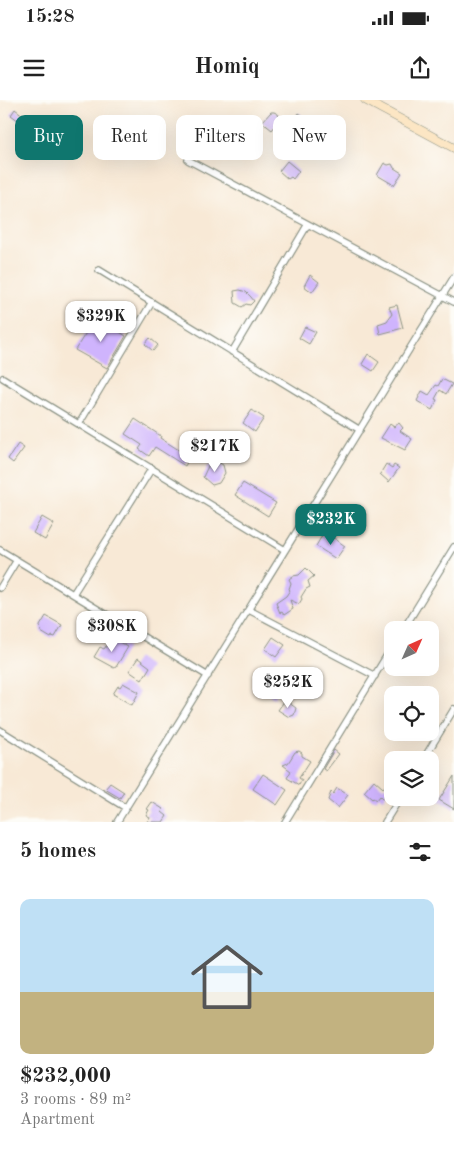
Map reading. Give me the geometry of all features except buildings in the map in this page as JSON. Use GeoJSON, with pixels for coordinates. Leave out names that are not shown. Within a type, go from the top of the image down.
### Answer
{"type":"FeatureCollection","features":[{"type":"Feature","properties":{"kind":"main road"},"geometry":{"type":"LineString","coordinates":[[365,100],[454,148]]}},
{"type":"Feature","properties":{"kind":"street"},"geometry":{"type":"LineString","coordinates":[[188,160],[454,302]]}},
{"type":"Feature","properties":{"kind":"street"},"geometry":{"type":"LineString","coordinates":[[232,352],[308,224]]}},
{"type":"Feature","properties":{"kind":"street"},"geometry":{"type":"LineString","coordinates":[[99,270],[360,430]]}},
{"type":"Feature","properties":{"kind":"street"},"geometry":{"type":"LineString","coordinates":[[118,822],[454,277]]}},
{"type":"Feature","properties":{"kind":"street"},"geometry":{"type":"LineString","coordinates":[[79,424],[152,302]]}},
{"type":"Feature","properties":{"kind":"street"},"geometry":{"type":"LineString","coordinates":[[3,378],[286,550]]}},
{"type":"Feature","properties":{"kind":"street"},"geometry":{"type":"LineString","coordinates":[[73,594],[152,468]]}},
{"type":"Feature","properties":{"kind":"street"},"geometry":{"type":"LineString","coordinates":[[409,621],[454,547]]}},
{"type":"Feature","properties":{"kind":"street"},"geometry":{"type":"LineString","coordinates":[[0,550],[208,676]]}},
{"type":"Feature","properties":{"kind":"street"},"geometry":{"type":"LineString","coordinates":[[0,588],[17,560]]}},
{"type":"Feature","properties":{"kind":"street"},"geometry":{"type":"LineString","coordinates":[[249,610],[375,676]]}},
{"type":"Feature","properties":{"kind":"street"},"geometry":{"type":"LineString","coordinates":[[285,822],[384,661]]}},
{"type":"Feature","properties":{"kind":"street"},"geometry":{"type":"LineString","coordinates":[[428,751],[454,709]]}},
{"type":"Feature","properties":{"kind":"street"},"geometry":{"type":"LineString","coordinates":[[0,730],[126,808]]}},
{"type":"Feature","properties":{"kind":"street"},"geometry":{"type":"LineString","coordinates":[[385,822],[395,806]]}}]}
